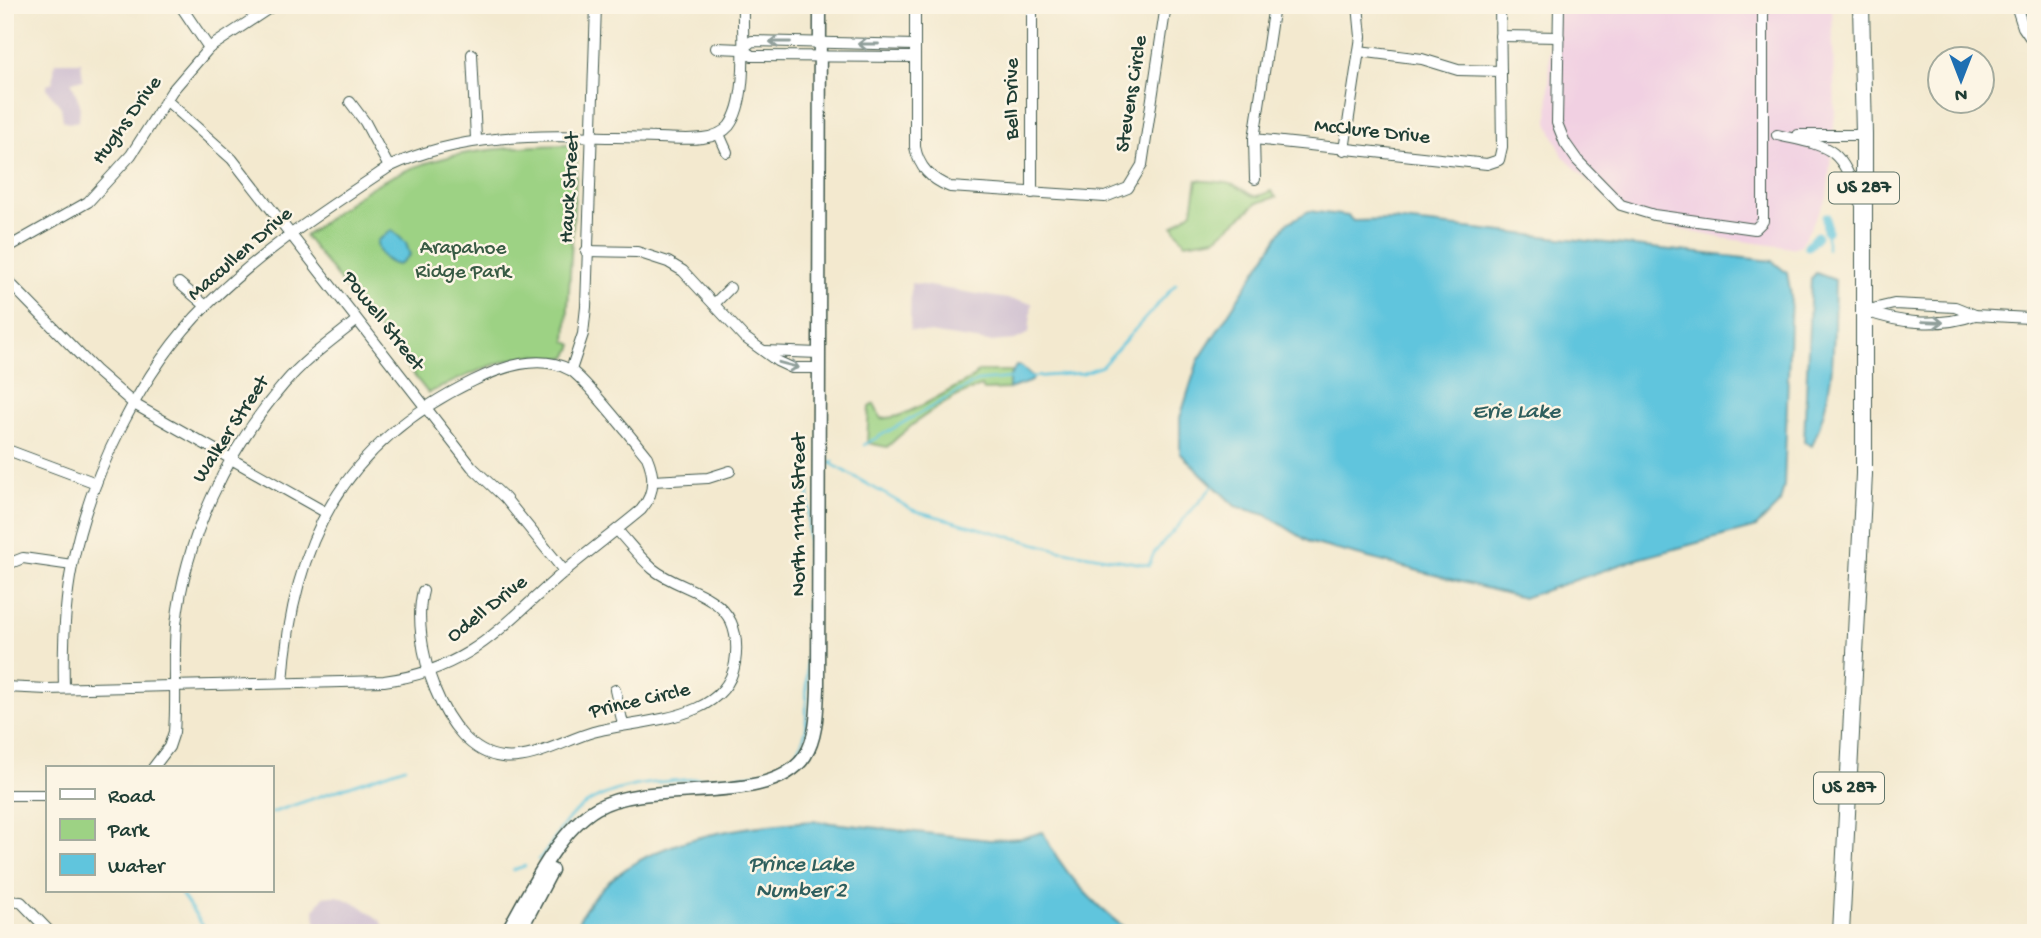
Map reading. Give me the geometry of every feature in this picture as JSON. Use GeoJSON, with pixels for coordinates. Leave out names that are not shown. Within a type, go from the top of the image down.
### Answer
{"type":"FeatureCollection","features":[{"type":"Feature","properties":{"kind":"main road","name":"US 287"},"geometry":{"type":"LineString","coordinates":[[1841,933],[1864,474],[1864,135],[1861,5]]}},
{"type":"Feature","properties":{"kind":"street"},"geometry":{"type":"LineString","coordinates":[[180,5],[209,48]]}},
{"type":"Feature","properties":{"kind":"street","name":"Hughs Drive"},"geometry":{"type":"LineString","coordinates":[[5,249],[88,202],[131,155],[166,100],[209,48],[274,5]]}},
{"type":"Feature","properties":{"kind":"street","name":"Hauck Street"},"geometry":{"type":"LineString","coordinates":[[571,370],[583,334],[593,137],[596,5]]}},
{"type":"Feature","properties":{"kind":"street"},"geometry":{"type":"LineString","coordinates":[[727,152],[719,134],[728,127],[741,97],[743,5]]}},
{"type":"Feature","properties":{"kind":"street","name":"North 111th Street"},"geometry":{"type":"LineString","coordinates":[[506,933],[564,840],[584,817],[614,800],[770,781],[797,766],[806,754],[816,721],[818,689],[820,5]]}},
{"type":"Feature","properties":{"kind":"street"},"geometry":{"type":"LineString","coordinates":[[915,5],[917,157],[922,167],[939,182],[950,187],[1032,193]]}},
{"type":"Feature","properties":{"kind":"street","name":"Bell Drive"},"geometry":{"type":"LineString","coordinates":[[1032,5],[1032,193]]}},
{"type":"Feature","properties":{"kind":"street","name":"Stevens Circle"},"geometry":{"type":"LineString","coordinates":[[1032,193],[1105,197],[1130,186],[1142,165],[1166,5]]}},
{"type":"Feature","properties":{"kind":"street"},"geometry":{"type":"LineString","coordinates":[[1255,179],[1254,139],[1274,5]]}},
{"type":"Feature","properties":{"kind":"street"},"geometry":{"type":"LineString","coordinates":[[1344,150],[1361,37],[1358,5]]}},
{"type":"Feature","properties":{"kind":"street"},"geometry":{"type":"LineString","coordinates":[[1359,51],[1422,59],[1458,70],[1501,71],[1500,5]]}},
{"type":"Feature","properties":{"kind":"street"},"geometry":{"type":"LineString","coordinates":[[1559,5],[1557,122],[1565,143],[1577,160],[1620,205],[1654,215],[1755,229],[1763,220],[1763,5]]}},
{"type":"Feature","properties":{"kind":"street"},"geometry":{"type":"LineString","coordinates":[[2016,5],[2023,27],[2036,46]]}},
{"type":"Feature","properties":{"kind":"street"},"geometry":{"type":"LineString","coordinates":[[1500,36],[1559,37]]}},
{"type":"Feature","properties":{"kind":"street"},"geometry":{"type":"LineString","coordinates":[[716,48],[742,49],[751,41],[820,50],[915,57]]}},
{"type":"Feature","properties":{"kind":"street"},"geometry":{"type":"LineString","coordinates":[[820,50],[915,45]]}},
{"type":"Feature","properties":{"kind":"street"},"geometry":{"type":"LineString","coordinates":[[472,54],[476,139]]}},
{"type":"Feature","properties":{"kind":"street","name":"McClure Drive"},"geometry":{"type":"LineString","coordinates":[[1254,139],[1488,164],[1499,160],[1502,148],[1501,71]]}},
{"type":"Feature","properties":{"kind":"street","name":"Powell Street"},"geometry":{"type":"LineString","coordinates":[[166,100],[232,159],[472,467],[527,523],[565,572]]}},
{"type":"Feature","properties":{"kind":"street"},"geometry":{"type":"LineString","coordinates":[[349,102],[365,122],[389,167]]}},
{"type":"Feature","properties":{"kind":"street","name":"Maccullen Drive"},"geometry":{"type":"LineString","coordinates":[[64,688],[66,614],[72,565],[96,483],[134,404],[175,344],[206,306],[290,235],[389,167],[440,148],[476,139],[512,136],[692,138],[719,134]]}},
{"type":"Feature","properties":{"kind":"street"},"geometry":{"type":"LineString","coordinates":[[1763,135],[1864,135]]}},
{"type":"Feature","properties":{"kind":"street"},"geometry":{"type":"LineString","coordinates":[[1777,135],[1820,144],[1837,154],[1849,173],[1864,214]]}},
{"type":"Feature","properties":{"kind":"street"},"geometry":{"type":"LineString","coordinates":[[586,251],[649,254],[683,271],[744,337],[763,351],[792,368],[819,368]]}},
{"type":"Feature","properties":{"kind":"street"},"geometry":{"type":"LineString","coordinates":[[5,278],[95,370],[134,404],[325,512]]}},
{"type":"Feature","properties":{"kind":"street"},"geometry":{"type":"LineString","coordinates":[[179,283],[206,306]]}},
{"type":"Feature","properties":{"kind":"street"},"geometry":{"type":"LineString","coordinates":[[714,304],[730,288]]}},
{"type":"Feature","properties":{"kind":"street"},"geometry":{"type":"LineString","coordinates":[[1864,311],[1894,304],[1955,307],[1975,315],[2034,320],[2036,291]]}},
{"type":"Feature","properties":{"kind":"street"},"geometry":{"type":"LineString","coordinates":[[1864,311],[1890,320],[1954,322],[1975,315]]}},
{"type":"Feature","properties":{"kind":"street","name":"Walker Street"},"geometry":{"type":"LineString","coordinates":[[155,766],[169,747],[175,713],[176,624],[183,585],[209,502],[262,411],[285,383],[356,321]]}},
{"type":"Feature","properties":{"kind":"street"},"geometry":{"type":"LineString","coordinates":[[763,351],[819,354]]}},
{"type":"Feature","properties":{"kind":"street"},"geometry":{"type":"LineString","coordinates":[[283,683],[286,643],[297,586],[325,512],[356,469],[375,449],[426,408],[465,385],[518,363],[550,364],[571,370],[647,457],[653,481],[708,478],[730,471]]}},
{"type":"Feature","properties":{"kind":"street"},"geometry":{"type":"LineString","coordinates":[[5,449],[96,483]]}},
{"type":"Feature","properties":{"kind":"street","name":"Odell Drive"},"geometry":{"type":"LineString","coordinates":[[5,687],[384,681],[431,672],[471,653],[617,530],[647,502],[653,481]]}},
{"type":"Feature","properties":{"kind":"street","name":"Prince Circle"},"geometry":{"type":"LineString","coordinates":[[423,591],[418,608],[419,624],[431,672],[447,716],[457,731],[470,743],[501,757],[522,757],[623,724],[705,707],[728,684],[736,654],[731,622],[712,601],[653,569],[617,530]]}},
{"type":"Feature","properties":{"kind":"street"},"geometry":{"type":"LineString","coordinates":[[8,564],[23,558],[72,565]]}},
{"type":"Feature","properties":{"kind":"street"},"geometry":{"type":"LineString","coordinates":[[615,690],[623,724]]}},
{"type":"Feature","properties":{"kind":"street"},"geometry":{"type":"LineString","coordinates":[[5,795],[46,794]]}},
{"type":"Feature","properties":{"kind":"street","name":"North 111th Street"},"geometry":{"type":"LineString","coordinates":[[519,933],[564,840]]}},
{"type":"Feature","properties":{"kind":"street"},"geometry":{"type":"LineString","coordinates":[[5,901],[21,902],[51,933]]}},
{"type":"Feature","properties":{"kind":"shaded area"},"geometry":{"type":"Polygon","coordinates":[[[1551,5],[1832,5],[1835,113],[1827,197],[1801,245],[1792,248],[1722,238],[1633,219],[1607,200],[1563,156],[1548,123],[1551,5]]]}},
{"type":"Feature","properties":{"kind":"shaded area"},"geometry":{"type":"Polygon","coordinates":[[[55,62],[81,62],[83,80],[71,81],[80,104],[79,121],[68,123],[63,120],[61,107],[47,89],[47,84],[53,82],[55,62]]]}},
{"type":"Feature","properties":{"kind":"shaded area"},"geometry":{"type":"Polygon","coordinates":[[[911,283],[1032,303],[1029,333],[1015,340],[989,342],[910,330],[911,283]]]}},
{"type":"Feature","properties":{"kind":"shaded area"},"geometry":{"type":"Polygon","coordinates":[[[324,896],[338,896],[359,905],[381,921],[388,933],[318,933],[314,910],[324,896]]]}},
{"type":"Feature","properties":{"kind":"green space","name":"Arapahoe Ridge Park"},"geometry":{"type":"Polygon","coordinates":[[[572,145],[577,154],[566,341],[573,345],[568,356],[558,358],[531,355],[512,359],[428,393],[305,236],[370,188],[418,166],[443,158],[493,149],[572,145]]]}},
{"type":"Feature","properties":{"kind":"green space"},"geometry":{"type":"Polygon","coordinates":[[[1197,180],[1232,184],[1255,196],[1271,191],[1276,197],[1257,203],[1216,238],[1185,243],[1173,226],[1192,211],[1197,180]]]}},
{"type":"Feature","properties":{"kind":"green space"},"geometry":{"type":"Polygon","coordinates":[[[979,371],[1011,371],[1009,389],[984,390],[981,386],[931,412],[887,447],[867,443],[869,407],[874,404],[881,419],[899,416],[971,379],[979,371]]]}},
{"type":"Feature","properties":{"kind":"water","name":"Erie Lake"},"geometry":{"type":"Polygon","coordinates":[[[1309,211],[1348,216],[1353,221],[1393,220],[1772,261],[1787,273],[1791,295],[1784,485],[1780,503],[1756,527],[1634,560],[1523,598],[1311,543],[1266,515],[1235,506],[1180,453],[1180,418],[1198,361],[1286,224],[1309,211]]]}},
{"type":"Feature","properties":{"kind":"water"},"geometry":{"type":"Polygon","coordinates":[[[392,230],[406,243],[410,255],[398,265],[386,260],[377,245],[377,241],[392,230]]]}},
{"type":"Feature","properties":{"kind":"water"},"geometry":{"type":"Polygon","coordinates":[[[1816,273],[1835,280],[1834,324],[1830,384],[1812,446],[1804,442],[1811,279],[1816,273]]]}},
{"type":"Feature","properties":{"kind":"water"},"geometry":{"type":"Polygon","coordinates":[[[1016,366],[1021,366],[1033,377],[1032,381],[1009,389],[1009,378],[1016,366]]]}},
{"type":"Feature","properties":{"kind":"water","name":"Prince Lake Number 2"},"geometry":{"type":"Polygon","coordinates":[[[813,821],[990,840],[1022,838],[1043,832],[1060,861],[1081,888],[1131,933],[573,933],[590,902],[614,878],[643,859],[675,845],[710,835],[745,828],[813,821]]]}},
{"type":"Feature","properties":{"kind":"waterway"},"geometry":{"type":"LineString","coordinates":[[1826,217],[1827,231]]}},
{"type":"Feature","properties":{"kind":"waterway"},"geometry":{"type":"LineString","coordinates":[[1827,231],[1827,249]]}},
{"type":"Feature","properties":{"kind":"waterway"},"geometry":{"type":"LineString","coordinates":[[1808,246],[1817,236]]}},
{"type":"Feature","properties":{"kind":"waterway"},"geometry":{"type":"LineString","coordinates":[[1032,377],[1083,373],[1102,366],[1176,284]]}},
{"type":"Feature","properties":{"kind":"waterway"},"geometry":{"type":"LineString","coordinates":[[864,445],[977,381],[1012,378]]}},
{"type":"Feature","properties":{"kind":"waterway"},"geometry":{"type":"LineString","coordinates":[[834,461],[830,463],[913,510],[1059,550],[1149,565],[1154,553],[1213,486]]}},
{"type":"Feature","properties":{"kind":"waterway"},"geometry":{"type":"LineString","coordinates":[[538,860],[574,813],[593,800],[615,791],[666,781],[767,772],[782,766],[793,757],[806,730],[809,477]]}},
{"type":"Feature","properties":{"kind":"waterway"},"geometry":{"type":"LineString","coordinates":[[273,812],[405,767]]}},
{"type":"Feature","properties":{"kind":"waterway"},"geometry":{"type":"LineString","coordinates":[[513,870],[525,866]]}},
{"type":"Feature","properties":{"kind":"waterway"},"geometry":{"type":"LineString","coordinates":[[180,892],[208,933]]}}]}
